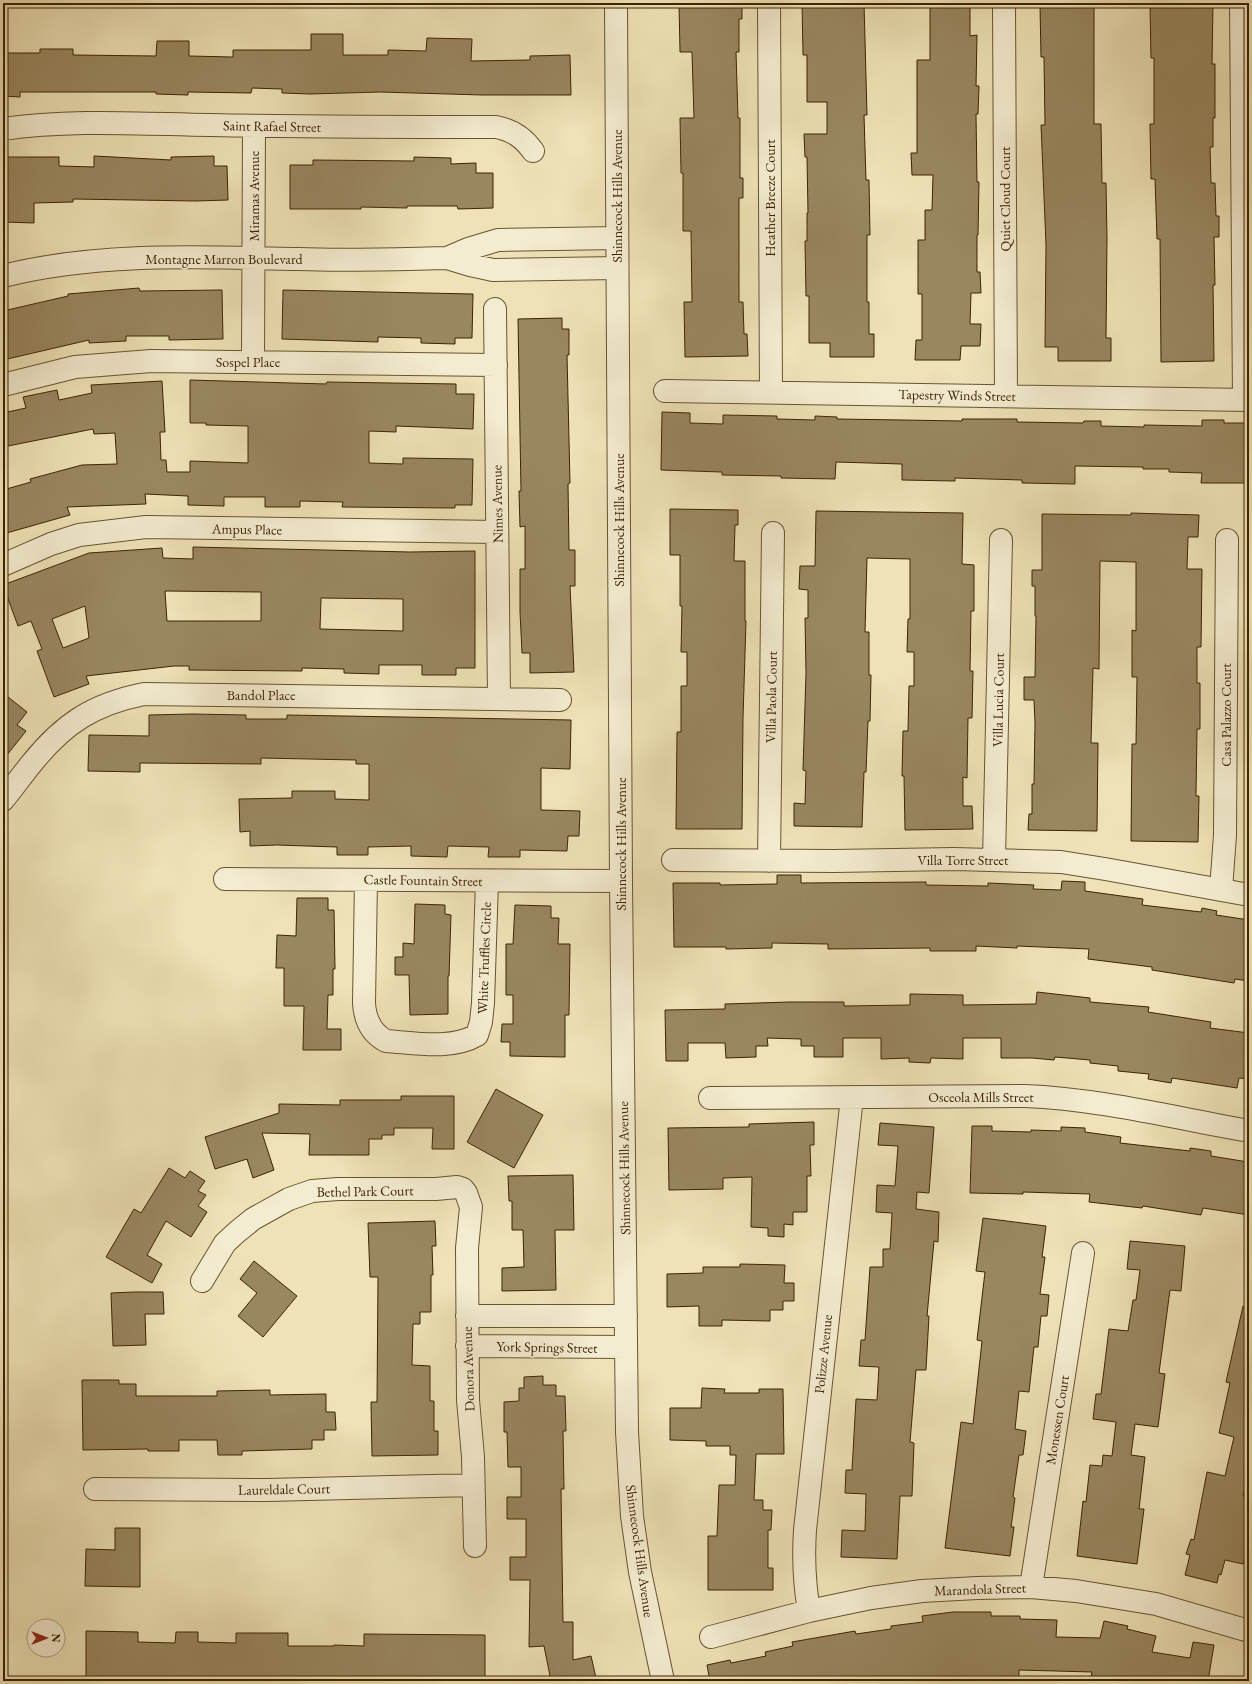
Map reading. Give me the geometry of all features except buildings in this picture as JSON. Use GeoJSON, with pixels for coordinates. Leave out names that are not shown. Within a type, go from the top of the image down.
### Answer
{"type":"FeatureCollection","features":[{"type":"Feature","properties":{"kind":"street","name":"Shinnecock Hills Avenue"},"geometry":{"type":"LineString","coordinates":[[616,3],[621,881],[628,1466],[632,1516],[640,1572],[663,1681]]}},
{"type":"Feature","properties":{"kind":"street","name":"Heather Breeze Court"},"geometry":{"type":"LineString","coordinates":[[769,3],[771,392]]}},
{"type":"Feature","properties":{"kind":"street","name":"Quiet Cloud Court"},"geometry":{"type":"LineString","coordinates":[[1004,3],[1006,396]]}},
{"type":"Feature","properties":{"kind":"street"},"geometry":{"type":"LineString","coordinates":[[1241,3],[1246,400]]}},
{"type":"Feature","properties":{"kind":"street","name":"Saint Rafael Street"},"geometry":{"type":"LineString","coordinates":[[3,129],[40,124],[496,127],[508,129],[518,135],[533,151]]}},
{"type":"Feature","properties":{"kind":"street","name":"Miramas Avenue"},"geometry":{"type":"LineString","coordinates":[[253,361],[254,126]]}},
{"type":"Feature","properties":{"kind":"street","name":"Montagne Marron Boulevard"},"geometry":{"type":"LineString","coordinates":[[447,258],[468,249],[498,240],[617,238]]}},
{"type":"Feature","properties":{"kind":"street","name":"Montagne Marron Boulevard"},"geometry":{"type":"LineString","coordinates":[[3,276],[52,266],[91,261],[178,257],[300,259],[447,258],[493,270],[617,268]]}},
{"type":"Feature","properties":{"kind":"street","name":"Nimes Avenue"},"geometry":{"type":"LineString","coordinates":[[495,309],[499,700]]}},
{"type":"Feature","properties":{"kind":"street","name":"Sospel Place"},"geometry":{"type":"LineString","coordinates":[[3,385],[75,367],[151,361],[496,365]]}},
{"type":"Feature","properties":{"kind":"street","name":"Tapestry Winds Street"},"geometry":{"type":"LineString","coordinates":[[665,391],[1246,400]]}},
{"type":"Feature","properties":{"kind":"street","name":"Ampus Place"},"geometry":{"type":"LineString","coordinates":[[3,565],[51,544],[79,535],[146,527],[498,532]]}},
{"type":"Feature","properties":{"kind":"street","name":"Villa Paola Court"},"geometry":{"type":"LineString","coordinates":[[769,861],[774,533]]}},
{"type":"Feature","properties":{"kind":"street","name":"Villa Lucia Court"},"geometry":{"type":"LineString","coordinates":[[994,860],[1001,540]]}},
{"type":"Feature","properties":{"kind":"street","name":"Casa Palazzo Court"},"geometry":{"type":"LineString","coordinates":[[1221,890],[1225,835],[1227,540]]}},
{"type":"Feature","properties":{"kind":"street","name":"Bandol Place"},"geometry":{"type":"LineString","coordinates":[[3,800],[32,763],[57,735],[93,710],[119,699],[138,695],[560,700]]}},
{"type":"Feature","properties":{"kind":"street","name":"Villa Torre Street"},"geometry":{"type":"LineString","coordinates":[[673,860],[994,860],[1061,862],[1105,868],[1249,895]]}},
{"type":"Feature","properties":{"kind":"street","name":"Castle Fountain Street"},"geometry":{"type":"LineString","coordinates":[[224,879],[621,881]]}},
{"type":"Feature","properties":{"kind":"street","name":"White Truffles Circle"},"geometry":{"type":"LineString","coordinates":[[366,880],[364,1003],[365,1014],[370,1026],[378,1037],[386,1041],[452,1044],[467,1041],[477,1034],[481,1022],[483,1003],[486,881]]}},
{"type":"Feature","properties":{"kind":"street","name":"Polizze Avenue"},"geometry":{"type":"LineString","coordinates":[[809,1612],[804,1581],[803,1559],[805,1530],[852,1097]]}},
{"type":"Feature","properties":{"kind":"street","name":"Osceola Mills Street"},"geometry":{"type":"LineString","coordinates":[[710,1098],[1050,1097],[1084,1101],[1249,1131]]}},
{"type":"Feature","properties":{"kind":"street","name":"Bethel Park Court"},"geometry":{"type":"LineString","coordinates":[[202,1281],[226,1243],[237,1232],[253,1219],[289,1199],[312,1192],[338,1189],[436,1189],[457,1187],[466,1194]]}},
{"type":"Feature","properties":{"kind":"street","name":"Donora Avenue"},"geometry":{"type":"LineString","coordinates":[[466,1194],[471,1207],[467,1248],[467,1346],[468,1400],[473,1457],[475,1546]]}},
{"type":"Feature","properties":{"kind":"street","name":"Monessen Court"},"geometry":{"type":"LineString","coordinates":[[1031,1587],[1083,1253]]}},
{"type":"Feature","properties":{"kind":"street"},"geometry":{"type":"LineString","coordinates":[[467,1316],[626,1316]]}},
{"type":"Feature","properties":{"kind":"street"},"geometry":{"type":"LineString","coordinates":[[531,1347],[532,1316]]}},
{"type":"Feature","properties":{"kind":"street","name":"York Springs Street"},"geometry":{"type":"LineString","coordinates":[[467,1346],[626,1347]]}},
{"type":"Feature","properties":{"kind":"street","name":"Laureldale Court"},"geometry":{"type":"LineString","coordinates":[[95,1489],[267,1490],[473,1486]]}},
{"type":"Feature","properties":{"kind":"street","name":"Marandola Street"},"geometry":{"type":"LineString","coordinates":[[711,1637],[871,1598],[922,1591],[1031,1587],[1076,1591],[1156,1604],[1249,1631]]}}]}
